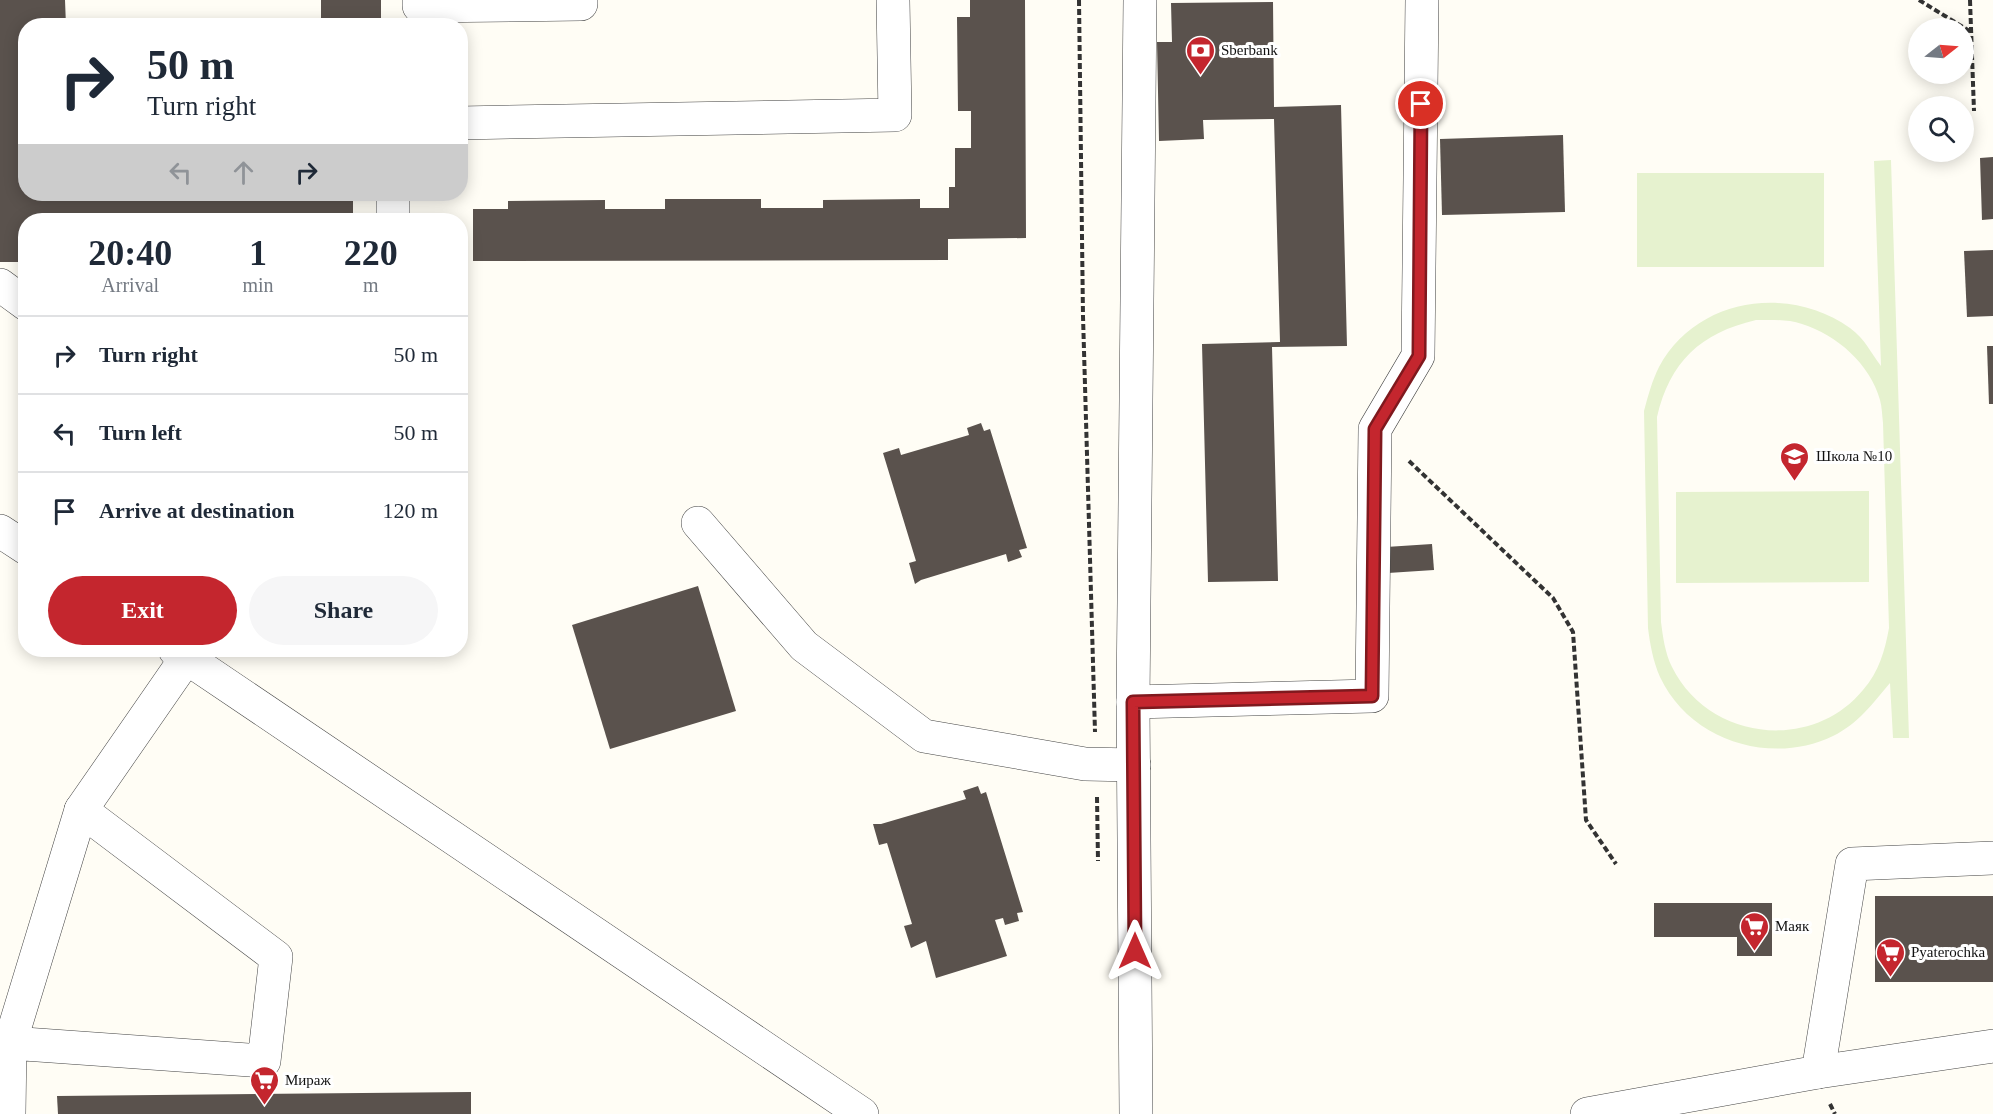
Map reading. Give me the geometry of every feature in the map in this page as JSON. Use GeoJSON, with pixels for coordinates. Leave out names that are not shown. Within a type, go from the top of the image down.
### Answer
{"type":"FeatureCollection","features":[{"type":"Feature","properties":{"kind":"street"},"geometry":{"type":"LineString","coordinates":[[420,11],[581,4],[581,0]]}},
{"type":"Feature","properties":{"kind":"street"},"geometry":{"type":"LineString","coordinates":[[468,123],[895,115],[893,0]]}},
{"type":"Feature","properties":{"kind":"street"},"geometry":{"type":"LineString","coordinates":[[1136,1114],[1133,702],[1140,0]]}},
{"type":"Feature","properties":{"kind":"street"},"geometry":{"type":"LineString","coordinates":[[1133,702],[1372,696],[1375,429],[1419,356],[1422,0]]}},
{"type":"Feature","properties":{"kind":"street"},"geometry":{"type":"LineString","coordinates":[[0,285],[18,298]]}},
{"type":"Feature","properties":{"kind":"street"},"geometry":{"type":"LineString","coordinates":[[698,523],[804,646],[924,736],[1096,764],[1134,765]]}},
{"type":"Feature","properties":{"kind":"street"},"geometry":{"type":"LineString","coordinates":[[0,531],[18,543]]}},
{"type":"Feature","properties":{"kind":"street"},"geometry":{"type":"LineString","coordinates":[[9,1114],[10,1043],[81,810],[178,657]]}},
{"type":"Feature","properties":{"kind":"street"},"geometry":{"type":"LineString","coordinates":[[187,657],[861,1114]]}},
{"type":"Feature","properties":{"kind":"street"},"geometry":{"type":"LineString","coordinates":[[10,1043],[264,1061],[276,957],[81,810]]}},
{"type":"Feature","properties":{"kind":"street"},"geometry":{"type":"LineString","coordinates":[[1818,1072],[1852,864],[1993,858]]}},
{"type":"Feature","properties":{"kind":"street"},"geometry":{"type":"LineString","coordinates":[[1587,1114],[1818,1072],[1993,1046]]}},
{"type":"Feature","properties":{"kind":"path"},"geometry":{"type":"LineString","coordinates":[[1079,0],[1083,316],[1098,869]]}},
{"type":"Feature","properties":{"kind":"path"},"geometry":{"type":"LineString","coordinates":[[1919,0],[1948,18]]}},
{"type":"Feature","properties":{"kind":"path"},"geometry":{"type":"LineString","coordinates":[[1970,0],[1971,18]]}},
{"type":"Feature","properties":{"kind":"path"},"geometry":{"type":"LineString","coordinates":[[1375,429],[1553,598],[1573,632],[1586,820],[1616,864]]}},
{"type":"Feature","properties":{"kind":"green space"},"geometry":{"type":"Polygon","coordinates":[[[1891,160],[1909,738],[1893,738],[1890,683],[1858,719],[1833,736],[1809,745],[1784,748],[1759,747],[1734,742],[1712,732],[1691,717],[1674,699],[1655,665],[1648,628],[1644,411],[1659,367],[1675,344],[1696,326],[1719,313],[1745,305],[1772,303],[1799,306],[1826,314],[1850,328],[1864,342],[1881,366],[1874,161],[1891,160]],[[1756,320],[1719,333],[1690,353],[1670,380],[1657,417],[1661,622],[1666,651],[1672,667],[1688,692],[1710,710],[1735,723],[1762,730],[1789,730],[1816,723],[1841,710],[1869,683],[1883,653],[1889,628],[1883,423],[1881,403],[1869,374],[1839,343],[1828,335],[1796,322],[1756,320]]]}},
{"type":"Feature","properties":{"kind":"green space"},"geometry":{"type":"Polygon","coordinates":[[[1637,173],[1824,173],[1824,267],[1637,267],[1637,173]]]}},
{"type":"Feature","properties":{"kind":"green space"},"geometry":{"type":"Polygon","coordinates":[[[1869,491],[1869,582],[1676,583],[1676,492],[1869,491]]]}},
{"type":"Feature","properties":{"kind":"building"},"geometry":{"type":"Polygon","coordinates":[[[0,0],[65,0],[66,18],[18,18],[18,201],[353,201],[353,213],[18,213],[18,262],[0,262],[0,0]]]}},
{"type":"Feature","properties":{"kind":"building"},"geometry":{"type":"Polygon","coordinates":[[[321,0],[381,0],[381,18],[321,18],[321,0]]]}},
{"type":"Feature","properties":{"kind":"building"},"geometry":{"type":"Polygon","coordinates":[[[970,0],[1025,0],[1026,238],[948,239],[948,260],[473,261],[473,209],[508,209],[508,201],[605,200],[605,209],[665,209],[665,199],[761,199],[761,208],[823,208],[823,200],[920,199],[920,208],[949,208],[949,187],[955,187],[955,148],[971,148],[971,111],[958,111],[957,17],[970,17],[970,0]]]}},
{"type":"Feature","properties":{"kind":"building"},"geometry":{"type":"Polygon","coordinates":[[[1273,2],[1274,107],[1341,105],[1347,346],[1272,347],[1278,581],[1208,582],[1202,344],[1280,342],[1274,119],[1203,120],[1204,139],[1159,141],[1157,42],[1172,42],[1171,3],[1273,2]]]}},
{"type":"Feature","properties":{"kind":"building"},"geometry":{"type":"Polygon","coordinates":[[[1563,135],[1565,212],[1442,215],[1440,139],[1563,135]]]}},
{"type":"Feature","properties":{"kind":"building"},"geometry":{"type":"Polygon","coordinates":[[[1993,157],[1993,219],[1982,220],[1980,158],[1993,157]]]}},
{"type":"Feature","properties":{"kind":"building"},"geometry":{"type":"Polygon","coordinates":[[[1993,250],[1993,316],[1967,317],[1964,251],[1993,250]]]}},
{"type":"Feature","properties":{"kind":"building"},"geometry":{"type":"Polygon","coordinates":[[[1987,346],[1993,346],[1993,404],[1989,404],[1987,346]]]}},
{"type":"Feature","properties":{"kind":"building"},"geometry":{"type":"Polygon","coordinates":[[[981,423],[984,431],[990,429],[1027,548],[1019,550],[1022,557],[1008,562],[1006,554],[921,580],[915,584],[909,563],[916,561],[883,453],[899,448],[901,455],[969,435],[967,428],[981,423]]]}},
{"type":"Feature","properties":{"kind":"building"},"geometry":{"type":"Polygon","coordinates":[[[1432,544],[1434,570],[1388,573],[1386,547],[1432,544]]]}},
{"type":"Feature","properties":{"kind":"building"},"geometry":{"type":"Polygon","coordinates":[[[698,586],[736,711],[610,749],[572,625],[698,586]]]}},
{"type":"Feature","properties":{"kind":"building"},"geometry":{"type":"Polygon","coordinates":[[[978,786],[981,794],[986,792],[1023,912],[1017,913],[1019,921],[1005,925],[1003,918],[995,920],[1007,956],[936,978],[926,941],[911,948],[904,926],[912,924],[887,843],[879,845],[873,824],[881,824],[966,799],[963,791],[978,786]]]}},
{"type":"Feature","properties":{"kind":"building"},"geometry":{"type":"Polygon","coordinates":[[[1875,896],[1993,896],[1993,982],[1875,982],[1875,896]]]}},
{"type":"Feature","properties":{"kind":"building"},"geometry":{"type":"Polygon","coordinates":[[[1654,903],[1772,903],[1772,956],[1737,956],[1737,937],[1654,937],[1654,903]]]}},
{"type":"Feature","properties":{"kind":"building","name":"Мираж"},"geometry":{"type":"Polygon","coordinates":[[[471,1092],[471,1114],[58,1114],[57,1096],[471,1092]]]}},
{"type":"Feature","properties":{"kind":"place","name":"Sberbank"},"geometry":{"type":"Point","coordinates":[1200,76]}},
{"type":"Feature","properties":{"kind":"place","name":"Школа №10"},"geometry":{"type":"Point","coordinates":[1795,482]}},
{"type":"Feature","properties":{"kind":"place","name":"Маяк"},"geometry":{"type":"Point","coordinates":[1754,952]}},
{"type":"Feature","properties":{"kind":"place","name":"Pyaterochka"},"geometry":{"type":"Point","coordinates":[1890,978]}},
{"type":"Feature","properties":{"kind":"place","name":"Мираж"},"geometry":{"type":"Point","coordinates":[264,1106]}},
{"type":"Feature","properties":{"kind":"route"},"geometry":{"type":"LineString","coordinates":[[1135,951],[1133,702],[1372,696],[1375,429],[1419,356],[1421,104]]}}]}
